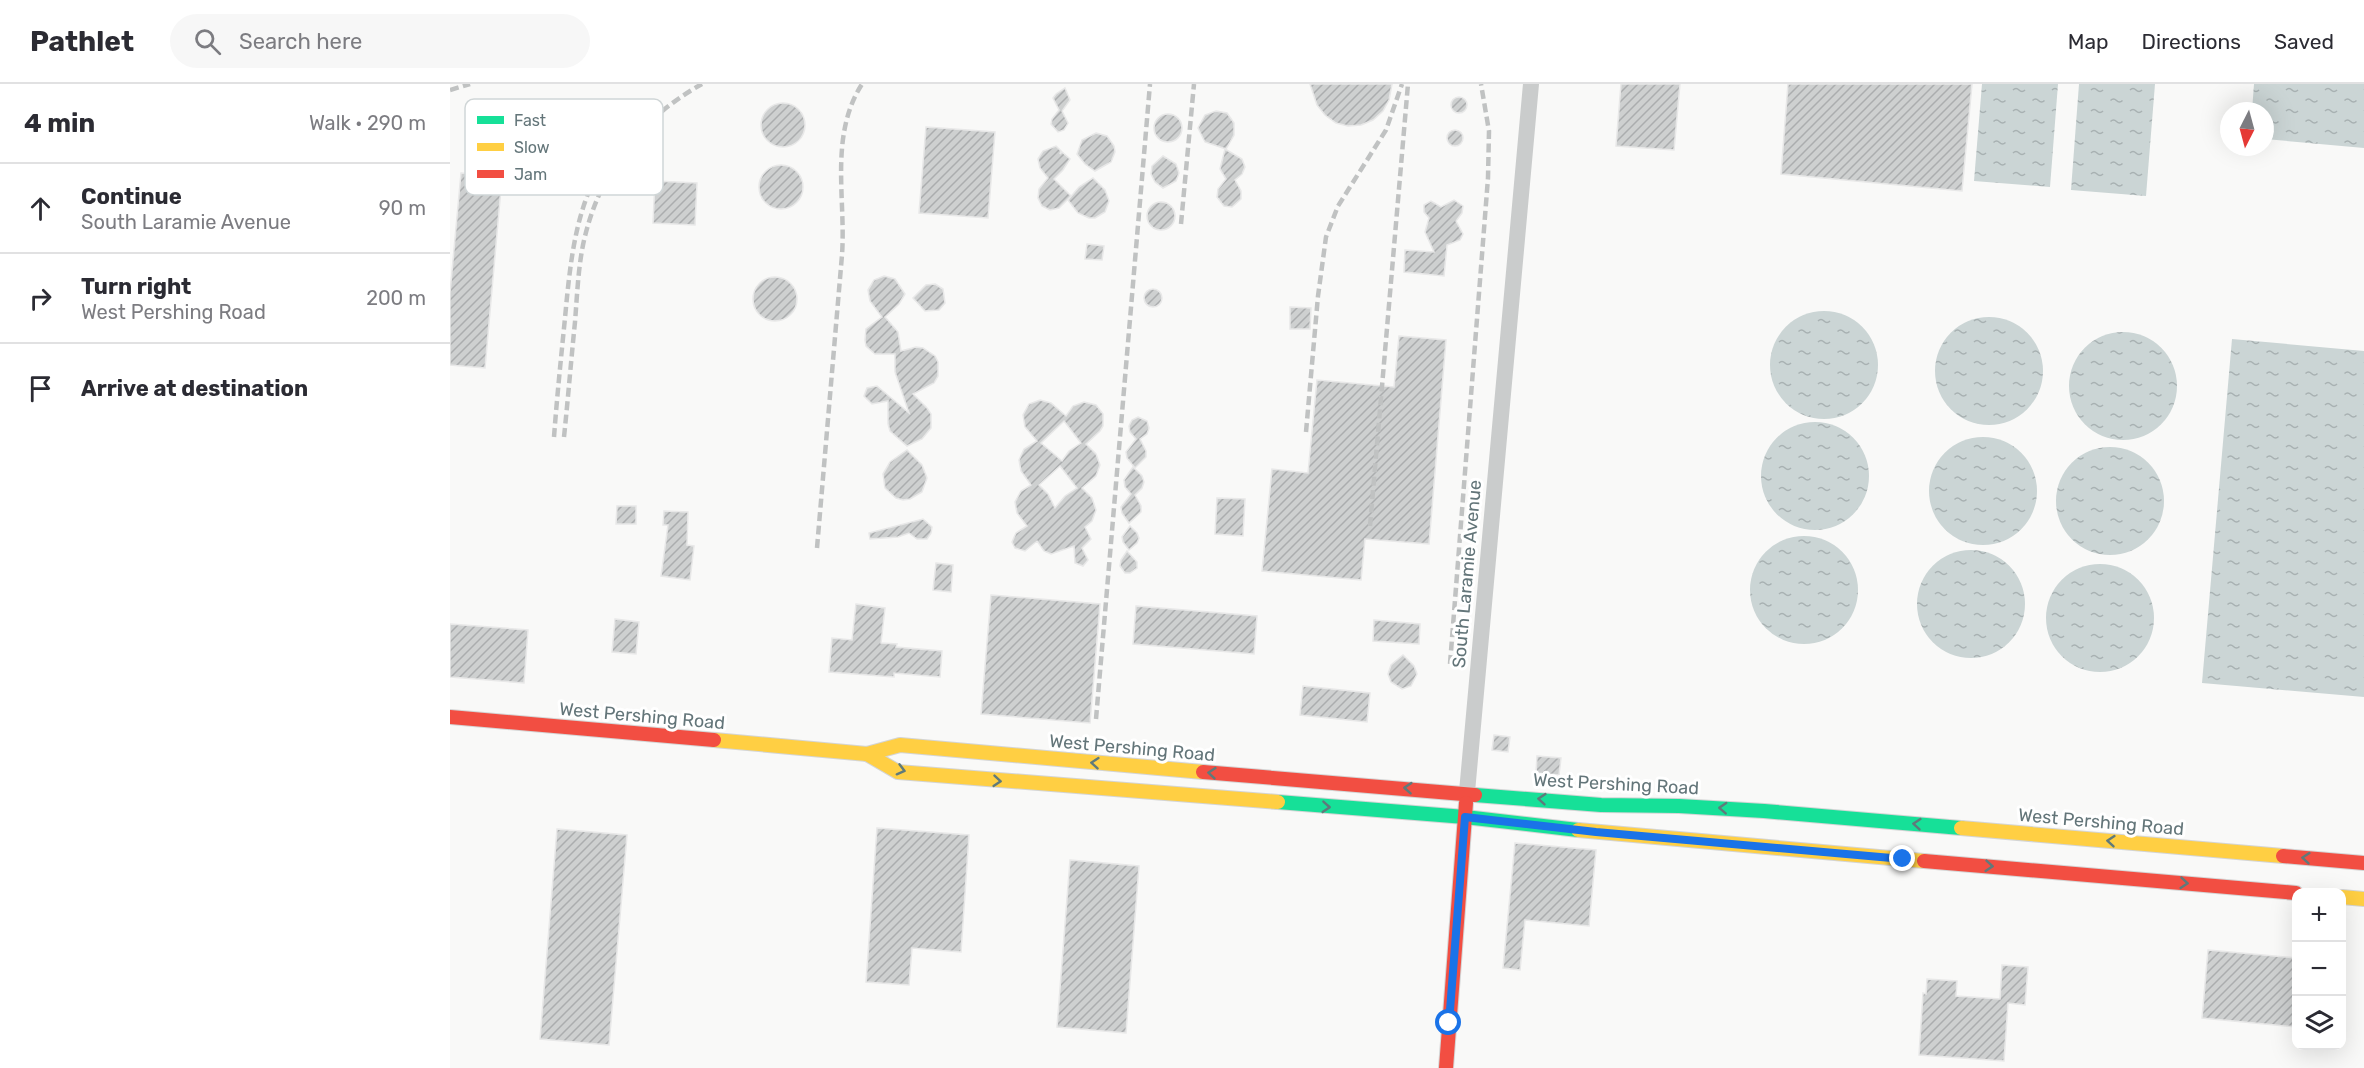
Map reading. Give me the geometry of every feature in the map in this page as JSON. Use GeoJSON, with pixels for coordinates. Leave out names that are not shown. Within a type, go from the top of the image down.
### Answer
{"type":"FeatureCollection","features":[{"type":"Feature","properties":{"kind":"main road","name":"West Pershing Road"},"geometry":{"type":"LineString","coordinates":[[450,717],[867,754],[900,746],[1600,805],[1679,806],[1764,811],[2364,863]]}},
{"type":"Feature","properties":{"kind":"main road","name":"West Pershing Road"},"geometry":{"type":"LineString","coordinates":[[867,754],[898,772],[1465,817],[1596,832],[2292,893]]}},
{"type":"Feature","properties":{"kind":"main road"},"geometry":{"type":"LineString","coordinates":[[1268,803],[1270,778]]}},
{"type":"Feature","properties":{"kind":"main road","name":"South Laramie Avenue"},"geometry":{"type":"LineString","coordinates":[[1446,1068],[1467,792]]}},
{"type":"Feature","properties":{"kind":"main road"},"geometry":{"type":"LineString","coordinates":[[2346,897],[2364,899]]}},
{"type":"Feature","properties":{"kind":"street","name":"South Laramie Avenue"},"geometry":{"type":"LineString","coordinates":[[1467,792],[1531,84]]}},
{"type":"Feature","properties":{"kind":"water"},"geometry":{"type":"Polygon","coordinates":[[[1982,84],[2058,84],[2050,187],[1974,181],[1982,84]]]}},
{"type":"Feature","properties":{"kind":"water"},"geometry":{"type":"Polygon","coordinates":[[[2079,84],[2155,84],[2146,196],[2071,190],[2079,84]]]}},
{"type":"Feature","properties":{"kind":"water"},"geometry":{"type":"Polygon","coordinates":[[[2254,84],[2364,84],[2364,148],[2274,140],[2274,102],[2253,102],[2254,84]]]}},
{"type":"Feature","properties":{"kind":"water"},"geometry":{"type":"Polygon","coordinates":[[[1824,311],[1845,315],[1862,327],[1874,344],[1878,365],[1874,386],[1862,403],[1845,415],[1824,419],[1803,415],[1786,403],[1774,386],[1770,365],[1774,344],[1786,327],[1803,315],[1824,311]]]}},
{"type":"Feature","properties":{"kind":"water"},"geometry":{"type":"Polygon","coordinates":[[[1989,317],[2010,321],[2027,333],[2039,350],[2043,371],[2039,392],[2027,409],[2010,421],[1989,425],[1968,421],[1951,409],[1939,392],[1935,371],[1939,350],[1951,333],[1968,321],[1989,317]]]}},
{"type":"Feature","properties":{"kind":"water"},"geometry":{"type":"Polygon","coordinates":[[[2123,332],[2144,336],[2161,348],[2173,365],[2177,386],[2173,407],[2161,424],[2144,436],[2123,440],[2102,436],[2085,424],[2073,407],[2069,386],[2073,365],[2085,348],[2102,336],[2123,332]]]}},
{"type":"Feature","properties":{"kind":"water"},"geometry":{"type":"Polygon","coordinates":[[[2232,339],[2364,351],[2364,697],[2202,683],[2232,339]]]}},
{"type":"Feature","properties":{"kind":"water"},"geometry":{"type":"Polygon","coordinates":[[[1815,422],[1836,426],[1853,438],[1865,455],[1869,476],[1865,497],[1853,514],[1836,526],[1815,530],[1794,526],[1777,514],[1765,497],[1761,476],[1765,455],[1777,438],[1794,426],[1815,422]]]}},
{"type":"Feature","properties":{"kind":"water"},"geometry":{"type":"Polygon","coordinates":[[[1983,437],[2004,441],[2021,453],[2033,470],[2037,491],[2033,512],[2021,529],[2004,541],[1983,545],[1962,541],[1945,529],[1933,512],[1929,491],[1933,470],[1945,453],[1962,441],[1983,437]]]}},
{"type":"Feature","properties":{"kind":"water"},"geometry":{"type":"Polygon","coordinates":[[[2110,447],[2131,451],[2148,463],[2160,480],[2164,501],[2160,522],[2148,539],[2131,551],[2110,555],[2089,551],[2072,539],[2060,522],[2056,501],[2060,480],[2072,463],[2089,451],[2110,447]]]}},
{"type":"Feature","properties":{"kind":"water"},"geometry":{"type":"Polygon","coordinates":[[[1804,536],[1825,540],[1842,552],[1854,569],[1858,590],[1854,611],[1842,628],[1825,640],[1804,644],[1783,640],[1766,628],[1754,611],[1750,590],[1754,569],[1766,552],[1783,540],[1804,536]]]}},
{"type":"Feature","properties":{"kind":"water"},"geometry":{"type":"Polygon","coordinates":[[[1971,550],[1992,554],[2009,566],[2021,583],[2025,604],[2021,625],[2009,642],[1992,654],[1971,658],[1950,654],[1933,642],[1921,625],[1917,604],[1921,583],[1933,566],[1950,554],[1971,550]]]}},
{"type":"Feature","properties":{"kind":"water"},"geometry":{"type":"Polygon","coordinates":[[[2100,564],[2121,568],[2138,580],[2150,597],[2154,618],[2150,639],[2138,656],[2121,668],[2100,672],[2079,668],[2062,656],[2050,639],[2046,618],[2050,597],[2062,580],[2079,568],[2100,564]]]}},
{"type":"Feature","properties":{"kind":"building"},"geometry":{"type":"Polygon","coordinates":[[[1310,84],[1392,84],[1389,100],[1383,111],[1373,120],[1361,125],[1348,126],[1336,123],[1325,115],[1317,105],[1310,84]]]}},
{"type":"Feature","properties":{"kind":"building"},"geometry":{"type":"Polygon","coordinates":[[[1621,84],[1680,84],[1674,150],[1616,146],[1621,84]]]}},
{"type":"Feature","properties":{"kind":"building"},"geometry":{"type":"Polygon","coordinates":[[[1788,84],[1972,84],[1962,191],[1781,174],[1788,84]]]}},
{"type":"Feature","properties":{"kind":"building"},"geometry":{"type":"Polygon","coordinates":[[[1065,88],[1070,100],[1062,111],[1068,123],[1064,130],[1058,132],[1051,124],[1059,110],[1053,98],[1065,88]]]}},
{"type":"Feature","properties":{"kind":"building"},"geometry":{"type":"Polygon","coordinates":[[[1456,97],[1462,97],[1467,105],[1465,111],[1456,113],[1451,108],[1451,102],[1456,97]]]}},
{"type":"Feature","properties":{"kind":"building"},"geometry":{"type":"Polygon","coordinates":[[[783,103],[792,104],[799,109],[804,116],[804,134],[799,141],[792,146],[783,147],[774,146],[767,141],[762,134],[761,125],[762,116],[767,109],[774,104],[783,103]]]}},
{"type":"Feature","properties":{"kind":"building"},"geometry":{"type":"Polygon","coordinates":[[[1216,111],[1227,113],[1234,123],[1234,135],[1226,149],[1205,142],[1198,128],[1205,115],[1216,111]]]}},
{"type":"Feature","properties":{"kind":"building"},"geometry":{"type":"Polygon","coordinates":[[[1168,114],[1178,118],[1182,128],[1178,138],[1168,142],[1158,138],[1154,128],[1158,118],[1168,114]]]}},
{"type":"Feature","properties":{"kind":"building"},"geometry":{"type":"Polygon","coordinates":[[[926,127],[995,132],[988,218],[919,213],[926,127]]]}},
{"type":"Feature","properties":{"kind":"building"},"geometry":{"type":"Polygon","coordinates":[[[1452,130],[1458,130],[1463,138],[1461,144],[1452,146],[1447,141],[1447,135],[1452,130]]]}},
{"type":"Feature","properties":{"kind":"building"},"geometry":{"type":"Polygon","coordinates":[[[1096,133],[1107,136],[1115,152],[1111,162],[1095,171],[1077,154],[1082,140],[1096,133]]]}},
{"type":"Feature","properties":{"kind":"building"},"geometry":{"type":"Polygon","coordinates":[[[1056,146],[1061,151],[1060,154],[1062,152],[1070,159],[1054,179],[1071,196],[1059,208],[1050,210],[1042,206],[1038,198],[1039,189],[1048,178],[1040,168],[1038,159],[1043,151],[1056,146]]]}},
{"type":"Feature","properties":{"kind":"building"},"geometry":{"type":"Polygon","coordinates":[[[1225,149],[1242,159],[1245,167],[1242,174],[1235,180],[1241,191],[1241,199],[1232,207],[1224,206],[1217,197],[1218,189],[1226,179],[1220,169],[1225,149]]]}},
{"type":"Feature","properties":{"kind":"building"},"geometry":{"type":"Polygon","coordinates":[[[1163,156],[1176,164],[1179,173],[1176,181],[1163,188],[1155,182],[1151,174],[1152,166],[1163,156]]]}},
{"type":"Feature","properties":{"kind":"building"},"geometry":{"type":"Polygon","coordinates":[[[781,165],[790,166],[797,171],[802,178],[802,196],[797,203],[790,208],[781,209],[772,208],[765,203],[760,196],[759,187],[760,178],[765,171],[772,166],[781,165]]]}},
{"type":"Feature","properties":{"kind":"building"},"geometry":{"type":"Polygon","coordinates":[[[461,173],[465,173],[465,195],[500,195],[485,368],[450,365],[450,293],[461,173]]]}},
{"type":"Feature","properties":{"kind":"building"},"geometry":{"type":"Polygon","coordinates":[[[1093,178],[1105,190],[1109,201],[1105,212],[1095,218],[1089,218],[1078,213],[1068,200],[1079,187],[1093,178]]]}},
{"type":"Feature","properties":{"kind":"building"},"geometry":{"type":"Polygon","coordinates":[[[663,181],[697,183],[695,225],[653,223],[654,195],[663,195],[663,181]]]}},
{"type":"Feature","properties":{"kind":"building"},"geometry":{"type":"Polygon","coordinates":[[[1454,200],[1463,206],[1462,213],[1456,221],[1463,234],[1460,240],[1447,245],[1444,276],[1404,272],[1405,250],[1434,252],[1425,232],[1429,218],[1424,212],[1424,205],[1431,201],[1441,207],[1454,200]]]}},
{"type":"Feature","properties":{"kind":"building"},"geometry":{"type":"Polygon","coordinates":[[[1161,202],[1171,206],[1175,216],[1171,226],[1161,230],[1151,226],[1147,216],[1151,206],[1161,202]]]}},
{"type":"Feature","properties":{"kind":"building"},"geometry":{"type":"Polygon","coordinates":[[[1087,244],[1104,246],[1102,260],[1085,259],[1087,244]]]}},
{"type":"Feature","properties":{"kind":"building"},"geometry":{"type":"Polygon","coordinates":[[[884,276],[895,279],[905,294],[899,304],[885,317],[898,332],[901,351],[916,347],[923,348],[935,356],[938,362],[938,376],[934,383],[913,394],[931,414],[931,428],[922,439],[907,446],[890,431],[888,401],[872,404],[864,396],[867,388],[877,386],[909,413],[895,372],[895,354],[875,354],[866,346],[866,329],[882,317],[870,301],[868,290],[874,280],[884,276]]]}},
{"type":"Feature","properties":{"kind":"building"},"geometry":{"type":"Polygon","coordinates":[[[775,277],[784,278],[791,283],[796,290],[796,308],[791,315],[784,320],[775,321],[766,320],[759,315],[754,308],[753,299],[754,290],[759,283],[766,278],[775,277]]]}},
{"type":"Feature","properties":{"kind":"building"},"geometry":{"type":"Polygon","coordinates":[[[935,284],[943,289],[945,303],[939,310],[925,311],[913,298],[926,285],[935,284]]]}},
{"type":"Feature","properties":{"kind":"building"},"geometry":{"type":"Polygon","coordinates":[[[1149,289],[1157,289],[1162,294],[1160,305],[1149,307],[1144,302],[1144,294],[1149,289]]]}},
{"type":"Feature","properties":{"kind":"building"},"geometry":{"type":"Polygon","coordinates":[[[1290,307],[1311,308],[1310,329],[1290,329],[1290,307]]]}},
{"type":"Feature","properties":{"kind":"building"},"geometry":{"type":"Polygon","coordinates":[[[1399,336],[1446,340],[1429,544],[1365,539],[1361,580],[1262,571],[1272,469],[1308,473],[1317,380],[1394,387],[1399,336]]]}},
{"type":"Feature","properties":{"kind":"building"},"geometry":{"type":"Polygon","coordinates":[[[1040,400],[1051,403],[1066,416],[1073,406],[1084,402],[1096,405],[1103,414],[1103,426],[1086,444],[1096,454],[1100,465],[1096,476],[1082,488],[1092,498],[1096,510],[1092,521],[1085,527],[1091,539],[1082,548],[1088,560],[1083,566],[1075,563],[1074,546],[1051,554],[1044,551],[1037,541],[1025,551],[1015,548],[1012,542],[1016,533],[1027,526],[1017,513],[1015,502],[1021,491],[1031,485],[1021,471],[1019,460],[1024,449],[1037,441],[1025,427],[1023,415],[1029,404],[1040,400]],[[1064,421],[1041,443],[1062,461],[1069,451],[1081,443],[1064,421]],[[1060,466],[1039,485],[1048,494],[1055,508],[1065,496],[1077,488],[1060,466]]]}},
{"type":"Feature","properties":{"kind":"building"},"geometry":{"type":"Polygon","coordinates":[[[1138,417],[1147,421],[1149,428],[1147,434],[1140,439],[1146,451],[1146,457],[1135,468],[1127,458],[1126,452],[1136,439],[1130,432],[1129,426],[1132,420],[1138,417]]]}},
{"type":"Feature","properties":{"kind":"building"},"geometry":{"type":"Polygon","coordinates":[[[907,450],[922,465],[927,478],[922,492],[903,500],[896,498],[885,488],[883,474],[890,462],[907,450]]]}},
{"type":"Feature","properties":{"kind":"building"},"geometry":{"type":"Polygon","coordinates":[[[1133,467],[1142,476],[1144,482],[1135,495],[1141,506],[1141,512],[1129,523],[1121,507],[1131,494],[1125,487],[1124,480],[1133,467]]]}},
{"type":"Feature","properties":{"kind":"building"},"geometry":{"type":"Polygon","coordinates":[[[1217,498],[1245,499],[1243,536],[1215,534],[1217,498]]]}},
{"type":"Feature","properties":{"kind":"building"},"geometry":{"type":"Polygon","coordinates":[[[617,506],[636,506],[636,524],[616,524],[617,506]]]}},
{"type":"Feature","properties":{"kind":"building"},"geometry":{"type":"Polygon","coordinates":[[[664,511],[688,512],[687,545],[694,546],[690,580],[661,576],[668,525],[663,525],[664,511]]]}},
{"type":"Feature","properties":{"kind":"building"},"geometry":{"type":"Polygon","coordinates":[[[923,519],[932,527],[927,539],[917,539],[909,533],[898,537],[870,539],[869,533],[923,519]]]}},
{"type":"Feature","properties":{"kind":"building"},"geometry":{"type":"Polygon","coordinates":[[[1130,526],[1139,538],[1129,550],[1122,537],[1130,526]]]}},
{"type":"Feature","properties":{"kind":"building"},"geometry":{"type":"Polygon","coordinates":[[[1127,551],[1137,562],[1137,568],[1130,573],[1125,573],[1120,566],[1127,551]]]}},
{"type":"Feature","properties":{"kind":"building"},"geometry":{"type":"Polygon","coordinates":[[[936,563],[953,565],[951,592],[933,590],[936,563]]]}},
{"type":"Feature","properties":{"kind":"building"},"geometry":{"type":"Polygon","coordinates":[[[991,595],[1100,604],[1090,723],[981,714],[991,595]]]}},
{"type":"Feature","properties":{"kind":"building"},"geometry":{"type":"Polygon","coordinates":[[[856,604],[885,608],[881,643],[897,644],[896,647],[942,651],[940,677],[894,673],[894,677],[829,672],[832,638],[852,640],[856,604]]]}},
{"type":"Feature","properties":{"kind":"building"},"geometry":{"type":"Polygon","coordinates":[[[1136,606],[1257,616],[1254,654],[1133,644],[1136,606]]]}},
{"type":"Feature","properties":{"kind":"building"},"geometry":{"type":"Polygon","coordinates":[[[615,619],[639,622],[636,654],[612,652],[615,619]]]}},
{"type":"Feature","properties":{"kind":"building"},"geometry":{"type":"Polygon","coordinates":[[[1374,620],[1420,624],[1419,644],[1373,641],[1374,620]]]}},
{"type":"Feature","properties":{"kind":"building"},"geometry":{"type":"Polygon","coordinates":[[[450,624],[528,630],[524,683],[450,677],[450,624]]]}},
{"type":"Feature","properties":{"kind":"building"},"geometry":{"type":"Polygon","coordinates":[[[1403,655],[1414,666],[1417,674],[1411,686],[1402,689],[1391,682],[1388,674],[1391,665],[1403,655]]]}},
{"type":"Feature","properties":{"kind":"building"},"geometry":{"type":"Polygon","coordinates":[[[1303,686],[1370,693],[1367,722],[1300,715],[1303,686]]]}},
{"type":"Feature","properties":{"kind":"building"},"geometry":{"type":"Polygon","coordinates":[[[1494,735],[1510,737],[1508,752],[1492,750],[1494,735]]]}},
{"type":"Feature","properties":{"kind":"building"},"geometry":{"type":"Polygon","coordinates":[[[1537,756],[1561,758],[1559,775],[1536,773],[1537,756]]]}},
{"type":"Feature","properties":{"kind":"building"},"geometry":{"type":"Polygon","coordinates":[[[877,828],[969,835],[961,952],[912,948],[909,985],[866,982],[877,828]]]}},
{"type":"Feature","properties":{"kind":"building"},"geometry":{"type":"Polygon","coordinates":[[[557,829],[627,835],[609,1045],[540,1039],[557,829]]]}},
{"type":"Feature","properties":{"kind":"building"},"geometry":{"type":"Polygon","coordinates":[[[1515,843],[1596,850],[1589,926],[1525,920],[1520,970],[1503,968],[1515,843]]]}},
{"type":"Feature","properties":{"kind":"building"},"geometry":{"type":"Polygon","coordinates":[[[1070,860],[1139,866],[1126,1033],[1057,1027],[1070,860]]]}},
{"type":"Feature","properties":{"kind":"building"},"geometry":{"type":"Polygon","coordinates":[[[2208,950],[2292,958],[2292,1027],[2202,1018],[2208,950]]]}},
{"type":"Feature","properties":{"kind":"building"},"geometry":{"type":"Polygon","coordinates":[[[2002,965],[2028,967],[2025,1005],[2008,1003],[2004,1061],[1919,1055],[1923,993],[1926,994],[1927,979],[1957,981],[1956,996],[2000,999],[2002,965]]]}},
{"type":"Feature","properties":{"kind":"railway"},"geometry":{"type":"LineString","coordinates":[[450,90],[470,84]]}},
{"type":"Feature","properties":{"kind":"railway"},"geometry":{"type":"LineString","coordinates":[[663,111],[702,84]]}},
{"type":"Feature","properties":{"kind":"railway"},"geometry":{"type":"LineString","coordinates":[[817,548],[842,255],[842,146],[852,104],[862,84]]}},
{"type":"Feature","properties":{"kind":"railway"},"geometry":{"type":"LineString","coordinates":[[1096,719],[1150,84]]}},
{"type":"Feature","properties":{"kind":"railway"},"geometry":{"type":"LineString","coordinates":[[1181,224],[1194,84]]}},
{"type":"Feature","properties":{"kind":"railway"},"geometry":{"type":"LineString","coordinates":[[1306,432],[1318,296],[1326,237],[1338,206],[1386,130],[1402,84]]}},
{"type":"Feature","properties":{"kind":"railway"},"geometry":{"type":"LineString","coordinates":[[1370,526],[1408,84]]}},
{"type":"Feature","properties":{"kind":"railway"},"geometry":{"type":"LineString","coordinates":[[1450,664],[1488,178],[1489,131],[1481,84]]}},
{"type":"Feature","properties":{"kind":"railway"},"geometry":{"type":"LineString","coordinates":[[554,437],[572,257],[577,229],[588,195]]}},
{"type":"Feature","properties":{"kind":"railway"},"geometry":{"type":"LineString","coordinates":[[564,437],[581,254],[599,195]]}},
{"type":"Feature","properties":{"kind":"traffic: fast"},"geometry":{"type":"LineString","coordinates":[[1475,795],[1601,805],[1679,806],[1764,811],[1961,828]]}},
{"type":"Feature","properties":{"kind":"traffic: fast"},"geometry":{"type":"LineString","coordinates":[[1278,802],[1465,817],[1578,830]]}},
{"type":"Feature","properties":{"kind":"traffic: slow"},"geometry":{"type":"LineString","coordinates":[[714,740],[867,754],[900,745],[1203,772]]}},
{"type":"Feature","properties":{"kind":"traffic: slow"},"geometry":{"type":"LineString","coordinates":[[867,754],[898,772],[1278,802]]}},
{"type":"Feature","properties":{"kind":"traffic: slow"},"geometry":{"type":"LineString","coordinates":[[1961,828],[2283,856]]}},
{"type":"Feature","properties":{"kind":"traffic: slow"},"geometry":{"type":"LineString","coordinates":[[1578,830],[1924,861]]}},
{"type":"Feature","properties":{"kind":"traffic: slow"},"geometry":{"type":"LineString","coordinates":[[2346,897],[2364,899]]}},
{"type":"Feature","properties":{"kind":"traffic: jam"},"geometry":{"type":"LineString","coordinates":[[450,717],[714,740]]}},
{"type":"Feature","properties":{"kind":"traffic: jam"},"geometry":{"type":"LineString","coordinates":[[1203,772],[1475,795]]}},
{"type":"Feature","properties":{"kind":"traffic: jam"},"geometry":{"type":"LineString","coordinates":[[1446,1068],[1466,803]]}},
{"type":"Feature","properties":{"kind":"traffic: jam"},"geometry":{"type":"LineString","coordinates":[[2283,856],[2364,863]]}},
{"type":"Feature","properties":{"kind":"traffic: jam"},"geometry":{"type":"LineString","coordinates":[[1924,861],[2292,893]]}},
{"type":"Feature","properties":{"kind":"route"},"geometry":{"type":"LineString","coordinates":[[1449,1023],[1465,817],[1596,832],[1903,859]]}}]}
